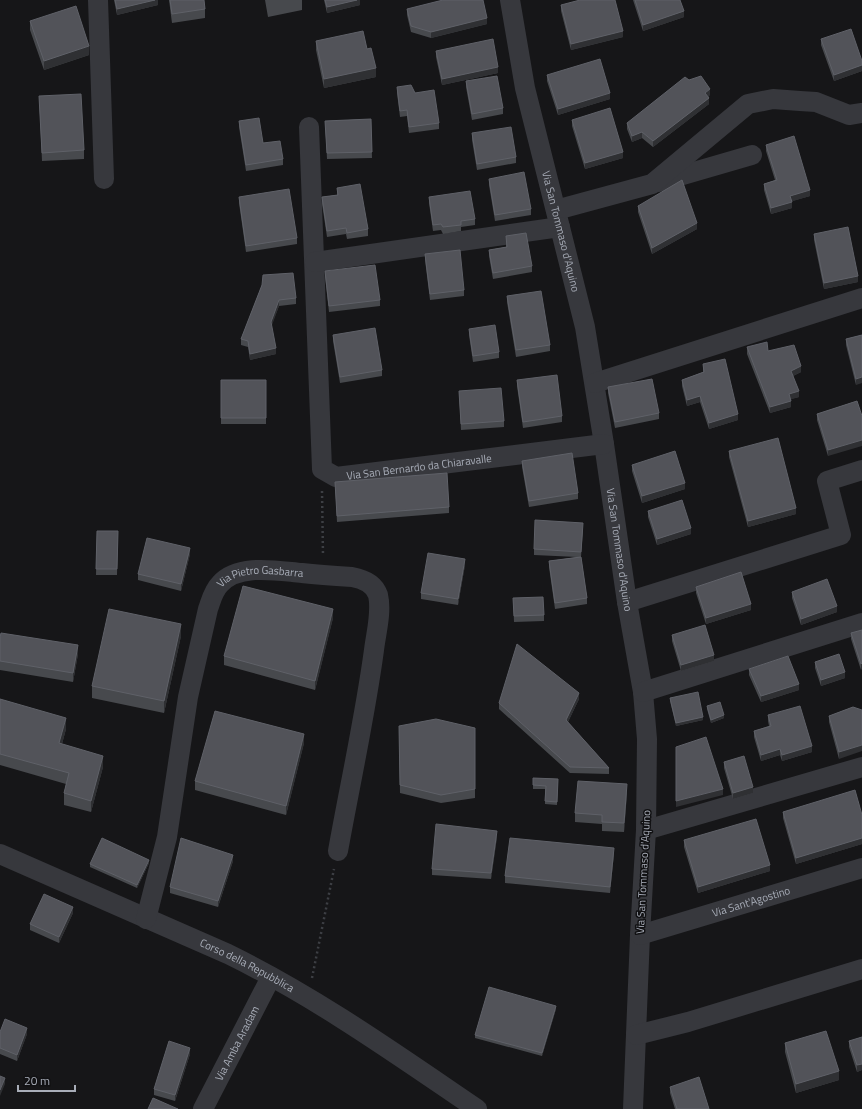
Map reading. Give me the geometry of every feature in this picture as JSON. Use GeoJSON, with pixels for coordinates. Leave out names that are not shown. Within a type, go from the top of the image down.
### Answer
{"type":"FeatureCollection","features":[{"type":"Feature","properties":{"kind":"street"},"geometry":{"type":"LineString","coordinates":[[98,0],[104,179]]}},
{"type":"Feature","properties":{"kind":"street","name":"Via San Tommaso d'Aquino"},"geometry":{"type":"LineString","coordinates":[[512,1],[525,88],[585,327],[595,383],[627,602],[643,692],[648,739],[646,830],[633,1109]]}},
{"type":"Feature","properties":{"kind":"street"},"geometry":{"type":"LineString","coordinates":[[652,184],[748,104],[773,99],[816,102],[849,115],[862,114]]}},
{"type":"Feature","properties":{"kind":"street"},"geometry":{"type":"LineString","coordinates":[[309,127],[322,469]]}},
{"type":"Feature","properties":{"kind":"street"},"geometry":{"type":"LineString","coordinates":[[315,262],[558,218],[652,184],[752,155]]}},
{"type":"Feature","properties":{"kind":"street"},"geometry":{"type":"LineString","coordinates":[[595,383],[862,298]]}},
{"type":"Feature","properties":{"kind":"street","name":"Via San Bernardo da Chiaravalle"},"geometry":{"type":"LineString","coordinates":[[322,469],[336,477],[604,444]]}},
{"type":"Feature","properties":{"kind":"street"},"geometry":{"type":"LineString","coordinates":[[627,602],[841,535],[827,481],[862,470]]}},
{"type":"Feature","properties":{"kind":"street","name":"Via Pietro Gasbarra"},"geometry":{"type":"LineString","coordinates":[[146,918],[161,863],[169,825],[191,684],[208,609],[219,584],[228,577],[249,571],[269,570],[352,578],[365,581],[375,589],[379,602],[379,613],[368,689],[338,851]]}},
{"type":"Feature","properties":{"kind":"street"},"geometry":{"type":"LineString","coordinates":[[643,692],[862,623]]}},
{"type":"Feature","properties":{"kind":"street"},"geometry":{"type":"LineString","coordinates":[[646,830],[862,766]]}},
{"type":"Feature","properties":{"kind":"street","name":"Corso della Repubblica"},"geometry":{"type":"LineString","coordinates":[[0,854],[228,954],[271,977],[387,1048],[477,1109]]}},
{"type":"Feature","properties":{"kind":"street","name":"Via Sant'Agostino"},"geometry":{"type":"LineString","coordinates":[[640,935],[862,868]]}},
{"type":"Feature","properties":{"kind":"street"},"geometry":{"type":"LineString","coordinates":[[636,1035],[688,1022],[862,970]]}},
{"type":"Feature","properties":{"kind":"street","name":"Via Amba Aradam"},"geometry":{"type":"LineString","coordinates":[[203,1109],[271,977]]}},
{"type":"Feature","properties":{"kind":"path"},"geometry":{"type":"LineString","coordinates":[[322,469],[324,575]]}},
{"type":"Feature","properties":{"kind":"path"},"geometry":{"type":"LineString","coordinates":[[308,999],[338,851]]}},
{"type":"Feature","properties":{"kind":"building"},"geometry":{"type":"Polygon","coordinates":[[[115,0],[155,0],[117,9],[115,0]]]}},
{"type":"Feature","properties":{"kind":"building"},"geometry":{"type":"Polygon","coordinates":[[[170,0],[204,0],[205,9],[172,14],[170,0]]]}},
{"type":"Feature","properties":{"kind":"building"},"geometry":{"type":"Polygon","coordinates":[[[325,0],[357,0],[327,7],[325,0]]]}},
{"type":"Feature","properties":{"kind":"building"},"geometry":{"type":"Polygon","coordinates":[[[443,0],[483,0],[487,18],[431,32],[411,26],[407,9],[443,0]]]}},
{"type":"Feature","properties":{"kind":"building"},"geometry":{"type":"Polygon","coordinates":[[[580,0],[615,0],[623,31],[571,44],[561,5],[580,0]]]}},
{"type":"Feature","properties":{"kind":"building"},"geometry":{"type":"Polygon","coordinates":[[[635,0],[680,0],[684,11],[643,25],[635,0]]]}},
{"type":"Feature","properties":{"kind":"building"},"geometry":{"type":"Polygon","coordinates":[[[76,6],[89,46],[44,61],[30,21],[76,6]]]}},
{"type":"Feature","properties":{"kind":"building"},"geometry":{"type":"Polygon","coordinates":[[[851,29],[862,65],[834,75],[821,39],[851,29]]]}},
{"type":"Feature","properties":{"kind":"building"},"geometry":{"type":"Polygon","coordinates":[[[363,31],[367,49],[371,48],[376,68],[324,79],[316,41],[363,31]]]}},
{"type":"Feature","properties":{"kind":"building"},"geometry":{"type":"Polygon","coordinates":[[[493,39],[498,67],[442,79],[436,51],[493,39]]]}},
{"type":"Feature","properties":{"kind":"building"},"geometry":{"type":"Polygon","coordinates":[[[600,59],[610,93],[558,109],[547,75],[600,59]]]}},
{"type":"Feature","properties":{"kind":"building"},"geometry":{"type":"Polygon","coordinates":[[[497,76],[503,108],[472,114],[466,81],[497,76]]]}},
{"type":"Feature","properties":{"kind":"building"},"geometry":{"type":"Polygon","coordinates":[[[701,76],[710,89],[705,93],[709,98],[653,141],[642,132],[632,136],[627,123],[685,77],[689,80],[701,76]]]}},
{"type":"Feature","properties":{"kind":"building"},"geometry":{"type":"Polygon","coordinates":[[[411,85],[415,93],[434,90],[439,123],[409,127],[407,110],[400,111],[397,87],[411,85]]]}},
{"type":"Feature","properties":{"kind":"building"},"geometry":{"type":"Polygon","coordinates":[[[81,94],[84,150],[42,153],[39,96],[81,94]]]}},
{"type":"Feature","properties":{"kind":"building"},"geometry":{"type":"Polygon","coordinates":[[[610,108],[623,152],[585,163],[572,120],[610,108]]]}},
{"type":"Feature","properties":{"kind":"building"},"geometry":{"type":"Polygon","coordinates":[[[259,118],[263,143],[280,141],[283,159],[246,165],[239,121],[259,118]]]}},
{"type":"Feature","properties":{"kind":"building"},"geometry":{"type":"Polygon","coordinates":[[[371,119],[372,152],[327,153],[325,121],[371,119]]]}},
{"type":"Feature","properties":{"kind":"building"},"geometry":{"type":"Polygon","coordinates":[[[511,127],[516,157],[477,164],[472,133],[511,127]]]}},
{"type":"Feature","properties":{"kind":"building"},"geometry":{"type":"Polygon","coordinates":[[[794,136],[810,190],[790,196],[792,202],[771,208],[764,184],[777,180],[766,145],[794,136]]]}},
{"type":"Feature","properties":{"kind":"building"},"geometry":{"type":"Polygon","coordinates":[[[524,172],[531,209],[495,215],[489,179],[524,172]]]}},
{"type":"Feature","properties":{"kind":"building"},"geometry":{"type":"Polygon","coordinates":[[[682,180],[697,223],[652,248],[638,206],[682,180]]]}},
{"type":"Feature","properties":{"kind":"building"},"geometry":{"type":"Polygon","coordinates":[[[360,184],[368,229],[347,233],[346,228],[327,231],[322,197],[338,195],[337,188],[360,184]]]}},
{"type":"Feature","properties":{"kind":"building"},"geometry":{"type":"Polygon","coordinates":[[[289,189],[297,238],[246,246],[239,197],[289,189]]]}},
{"type":"Feature","properties":{"kind":"building"},"geometry":{"type":"Polygon","coordinates":[[[470,191],[475,219],[461,221],[461,225],[443,227],[441,224],[433,225],[429,197],[470,191]]]}},
{"type":"Feature","properties":{"kind":"building"},"geometry":{"type":"Polygon","coordinates":[[[848,227],[858,276],[824,283],[814,234],[848,227]]]}},
{"type":"Feature","properties":{"kind":"building"},"geometry":{"type":"Polygon","coordinates":[[[526,233],[532,266],[493,273],[489,250],[507,247],[506,236],[526,233]]]}},
{"type":"Feature","properties":{"kind":"building"},"geometry":{"type":"Polygon","coordinates":[[[460,250],[464,290],[430,294],[425,254],[460,250]]]}},
{"type":"Feature","properties":{"kind":"building"},"geometry":{"type":"Polygon","coordinates":[[[375,265],[380,300],[329,306],[325,271],[375,265]]]}},
{"type":"Feature","properties":{"kind":"building"},"geometry":{"type":"Polygon","coordinates":[[[293,273],[296,298],[279,300],[271,322],[276,348],[250,354],[248,341],[241,339],[262,285],[263,275],[293,273]]]}},
{"type":"Feature","properties":{"kind":"building"},"geometry":{"type":"Polygon","coordinates":[[[541,291],[550,345],[516,350],[507,296],[541,291]]]}},
{"type":"Feature","properties":{"kind":"building"},"geometry":{"type":"Polygon","coordinates":[[[495,325],[499,352],[473,356],[469,329],[495,325]]]}},
{"type":"Feature","properties":{"kind":"building"},"geometry":{"type":"Polygon","coordinates":[[[375,328],[382,370],[340,377],[333,335],[375,328]]]}},
{"type":"Feature","properties":{"kind":"building"},"geometry":{"type":"Polygon","coordinates":[[[862,335],[862,377],[856,379],[846,339],[862,335]]]}},
{"type":"Feature","properties":{"kind":"building"},"geometry":{"type":"Polygon","coordinates":[[[767,342],[768,351],[794,345],[801,366],[791,371],[799,391],[789,394],[791,401],[770,407],[747,347],[767,342]]]}},
{"type":"Feature","properties":{"kind":"building"},"geometry":{"type":"Polygon","coordinates":[[[725,359],[738,414],[709,423],[700,396],[687,400],[682,380],[704,372],[703,364],[725,359]]]}},
{"type":"Feature","properties":{"kind":"building"},"geometry":{"type":"Polygon","coordinates":[[[557,375],[562,416],[523,422],[517,380],[557,375]]]}},
{"type":"Feature","properties":{"kind":"building"},"geometry":{"type":"Polygon","coordinates":[[[652,379],[659,413],[615,422],[608,387],[652,379]]]}},
{"type":"Feature","properties":{"kind":"building"},"geometry":{"type":"Polygon","coordinates":[[[221,380],[266,380],[266,418],[221,418],[221,380]]]}},
{"type":"Feature","properties":{"kind":"building"},"geometry":{"type":"Polygon","coordinates":[[[501,388],[504,421],[461,424],[459,391],[501,388]]]}},
{"type":"Feature","properties":{"kind":"building"},"geometry":{"type":"Polygon","coordinates":[[[857,401],[862,416],[862,440],[828,450],[817,414],[857,401]]]}},
{"type":"Feature","properties":{"kind":"building"},"geometry":{"type":"Polygon","coordinates":[[[778,438],[796,508],[748,521],[729,451],[778,438]]]}},
{"type":"Feature","properties":{"kind":"building"},"geometry":{"type":"Polygon","coordinates":[[[675,451],[685,483],[642,496],[632,465],[675,451]]]}},
{"type":"Feature","properties":{"kind":"building"},"geometry":{"type":"Polygon","coordinates":[[[572,453],[578,493],[529,501],[522,461],[572,453]]]}},
{"type":"Feature","properties":{"kind":"building"},"geometry":{"type":"Polygon","coordinates":[[[447,473],[449,507],[337,516],[335,482],[447,473]]]}},
{"type":"Feature","properties":{"kind":"building"},"geometry":{"type":"Polygon","coordinates":[[[682,500],[691,528],[657,539],[648,511],[682,500]]]}},
{"type":"Feature","properties":{"kind":"building"},"geometry":{"type":"Polygon","coordinates":[[[535,520],[583,523],[581,552],[534,549],[535,520]]]}},
{"type":"Feature","properties":{"kind":"building"},"geometry":{"type":"Polygon","coordinates":[[[97,531],[118,531],[117,569],[96,569],[97,531]]]}},
{"type":"Feature","properties":{"kind":"building"},"geometry":{"type":"Polygon","coordinates":[[[147,538],[190,548],[181,584],[138,574],[147,538]]]}},
{"type":"Feature","properties":{"kind":"building"},"geometry":{"type":"Polygon","coordinates":[[[428,553],[465,559],[458,599],[421,593],[428,553]]]}},
{"type":"Feature","properties":{"kind":"building"},"geometry":{"type":"Polygon","coordinates":[[[581,557],[587,598],[555,603],[549,561],[581,557]]]}},
{"type":"Feature","properties":{"kind":"building"},"geometry":{"type":"Polygon","coordinates":[[[741,572],[751,604],[706,618],[696,587],[741,572]]]}},
{"type":"Feature","properties":{"kind":"building"},"geometry":{"type":"Polygon","coordinates":[[[827,579],[837,606],[801,619],[792,592],[827,579]]]}},
{"type":"Feature","properties":{"kind":"building"},"geometry":{"type":"Polygon","coordinates":[[[243,586],[333,609],[315,681],[224,656],[243,586]]]}},
{"type":"Feature","properties":{"kind":"building"},"geometry":{"type":"Polygon","coordinates":[[[543,597],[544,615],[514,616],[513,598],[543,597]]]}},
{"type":"Feature","properties":{"kind":"building"},"geometry":{"type":"Polygon","coordinates":[[[109,609],[181,624],[164,701],[92,686],[109,609]]]}},
{"type":"Feature","properties":{"kind":"building"},"geometry":{"type":"Polygon","coordinates":[[[705,625],[714,655],[681,665],[672,635],[705,625]]]}},
{"type":"Feature","properties":{"kind":"building"},"geometry":{"type":"Polygon","coordinates":[[[862,630],[862,663],[861,664],[851,633],[862,630]]]}},
{"type":"Feature","properties":{"kind":"building"},"geometry":{"type":"Polygon","coordinates":[[[1,633],[78,645],[73,673],[0,661],[1,633]]]}},
{"type":"Feature","properties":{"kind":"building"},"geometry":{"type":"Polygon","coordinates":[[[517,644],[579,693],[566,720],[609,768],[570,767],[499,703],[517,644]]]}},
{"type":"Feature","properties":{"kind":"building"},"geometry":{"type":"Polygon","coordinates":[[[839,654],[845,672],[821,680],[815,662],[839,654]]]}},
{"type":"Feature","properties":{"kind":"building"},"geometry":{"type":"Polygon","coordinates":[[[788,656],[799,684],[761,696],[749,669],[788,656]]]}},
{"type":"Feature","properties":{"kind":"building"},"geometry":{"type":"Polygon","coordinates":[[[698,692],[703,717],[676,723],[670,698],[698,692]]]}},
{"type":"Feature","properties":{"kind":"building"},"geometry":{"type":"Polygon","coordinates":[[[0,699],[66,718],[59,743],[103,756],[91,801],[64,793],[69,773],[0,754],[0,699]]]}},
{"type":"Feature","properties":{"kind":"building"},"geometry":{"type":"Polygon","coordinates":[[[720,702],[724,715],[711,720],[707,706],[720,702]]]}},
{"type":"Feature","properties":{"kind":"building"},"geometry":{"type":"Polygon","coordinates":[[[800,706],[812,746],[782,755],[780,749],[761,755],[754,731],[771,726],[768,715],[800,706]]]}},
{"type":"Feature","properties":{"kind":"building"},"geometry":{"type":"Polygon","coordinates":[[[853,707],[862,710],[862,745],[839,752],[829,716],[853,707]]]}},
{"type":"Feature","properties":{"kind":"building"},"geometry":{"type":"Polygon","coordinates":[[[215,711],[304,734],[286,806],[195,781],[215,711]]]}},
{"type":"Feature","properties":{"kind":"building"},"geometry":{"type":"Polygon","coordinates":[[[436,719],[475,728],[475,789],[441,795],[400,785],[399,726],[436,719]]]}},
{"type":"Feature","properties":{"kind":"building"},"geometry":{"type":"Polygon","coordinates":[[[706,737],[723,789],[676,801],[676,747],[706,737]]]}},
{"type":"Feature","properties":{"kind":"building"},"geometry":{"type":"Polygon","coordinates":[[[744,756],[753,787],[733,793],[724,762],[744,756]]]}},
{"type":"Feature","properties":{"kind":"building"},"geometry":{"type":"Polygon","coordinates":[[[533,778],[558,779],[557,802],[545,801],[546,786],[533,785],[533,778]]]}},
{"type":"Feature","properties":{"kind":"building"},"geometry":{"type":"Polygon","coordinates":[[[578,781],[627,784],[624,823],[602,822],[602,815],[575,813],[578,781]]]}},
{"type":"Feature","properties":{"kind":"building"},"geometry":{"type":"Polygon","coordinates":[[[855,790],[862,815],[862,838],[796,858],[783,812],[855,790]]]}},
{"type":"Feature","properties":{"kind":"building"},"geometry":{"type":"Polygon","coordinates":[[[756,819],[770,865],[698,887],[684,840],[756,819]]]}},
{"type":"Feature","properties":{"kind":"building"},"geometry":{"type":"Polygon","coordinates":[[[436,824],[497,831],[491,873],[432,869],[436,824]]]}},
{"type":"Feature","properties":{"kind":"building"},"geometry":{"type":"Polygon","coordinates":[[[102,838],[149,860],[137,885],[90,864],[102,838]]]}},
{"type":"Feature","properties":{"kind":"building"},"geometry":{"type":"Polygon","coordinates":[[[181,838],[233,855],[218,901],[170,887],[181,838]]]}},
{"type":"Feature","properties":{"kind":"building"},"geometry":{"type":"Polygon","coordinates":[[[510,838],[614,848],[610,887],[505,876],[510,838]]]}},
{"type":"Feature","properties":{"kind":"building"},"geometry":{"type":"Polygon","coordinates":[[[44,894],[73,907],[59,937],[30,924],[44,894]]]}},
{"type":"Feature","properties":{"kind":"building"},"geometry":{"type":"Polygon","coordinates":[[[489,987],[556,1006],[542,1053],[475,1035],[489,987]]]}},
{"type":"Feature","properties":{"kind":"building"},"geometry":{"type":"Polygon","coordinates":[[[5,1019],[27,1028],[17,1055],[0,1048],[0,1032],[5,1019]]]}},
{"type":"Feature","properties":{"kind":"building"},"geometry":{"type":"Polygon","coordinates":[[[826,1031],[839,1071],[796,1084],[785,1043],[826,1031]]]}},
{"type":"Feature","properties":{"kind":"building"},"geometry":{"type":"Polygon","coordinates":[[[862,1037],[862,1064],[857,1065],[849,1041],[862,1037]]]}},
{"type":"Feature","properties":{"kind":"building"},"geometry":{"type":"Polygon","coordinates":[[[169,1041],[190,1048],[175,1095],[154,1089],[169,1041]]]}},
{"type":"Feature","properties":{"kind":"building"},"geometry":{"type":"Polygon","coordinates":[[[0,1076],[5,1078],[0,1090],[0,1076]]]}},
{"type":"Feature","properties":{"kind":"building"},"geometry":{"type":"Polygon","coordinates":[[[699,1077],[709,1109],[677,1109],[670,1087],[699,1077]]]}},
{"type":"Feature","properties":{"kind":"building"},"geometry":{"type":"Polygon","coordinates":[[[153,1098],[178,1109],[148,1109],[153,1098]]]}}]}
